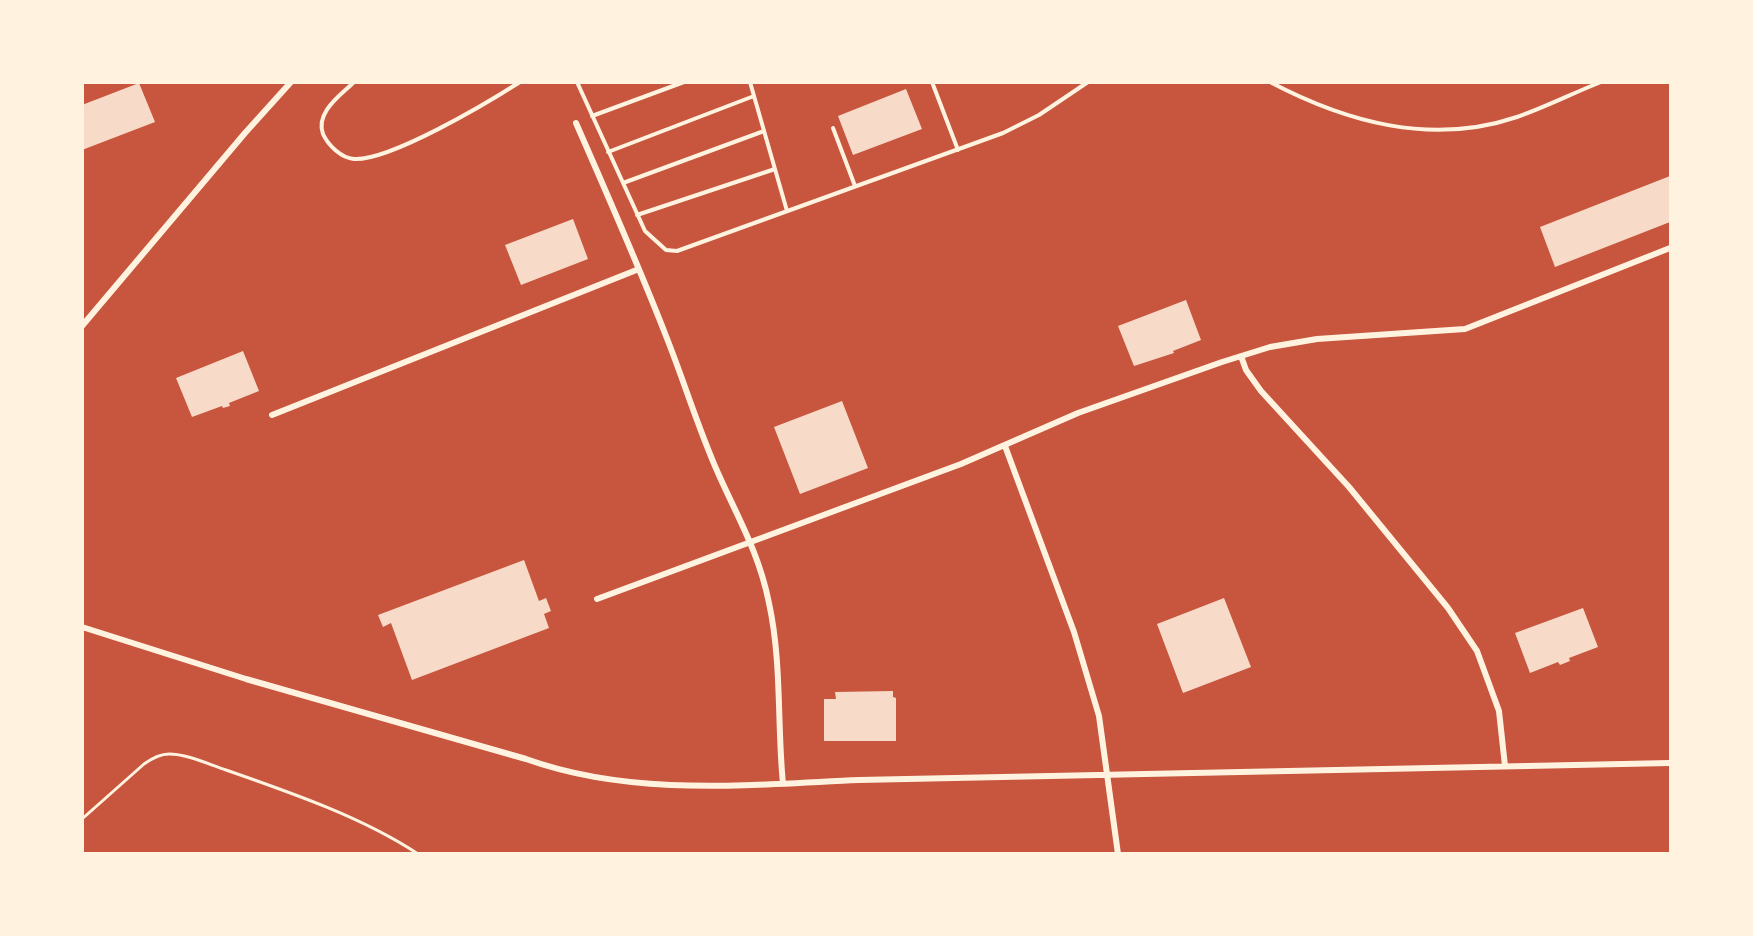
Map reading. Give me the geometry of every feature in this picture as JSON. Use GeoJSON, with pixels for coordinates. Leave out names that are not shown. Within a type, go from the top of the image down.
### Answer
{"type":"FeatureCollection","features":[{"type":"Feature","properties":{"kind":"street"},"geometry":{"type":"LineString","coordinates":[[82,326],[291,82]]}},
{"type":"Feature","properties":{"kind":"street"},"geometry":{"type":"LineString","coordinates":[[576,123],[639,269],[718,472],[752,542],[769,601],[778,651],[781,707],[779,742],[783,784]]}},
{"type":"Feature","properties":{"kind":"street"},"geometry":{"type":"LineString","coordinates":[[597,599],[1005,446],[1078,413],[1241,356],[1270,347],[1317,339],[1465,329],[1671,248]]}},
{"type":"Feature","properties":{"kind":"street"},"geometry":{"type":"LineString","coordinates":[[272,415],[639,269]]}},
{"type":"Feature","properties":{"kind":"street"},"geometry":{"type":"LineString","coordinates":[[1241,356],[1246,370],[1261,392],[1348,487],[1448,608],[1477,651],[1498,711],[1505,766]]}},
{"type":"Feature","properties":{"kind":"street"},"geometry":{"type":"LineString","coordinates":[[1005,446],[1074,632],[1099,716],[1108,774],[1109,804],[1118,854]]}},
{"type":"Feature","properties":{"kind":"street"},"geometry":{"type":"LineString","coordinates":[[82,627],[246,679],[561,771],[641,784],[783,784],[1108,774],[1671,763]]}},
{"type":"Feature","properties":{"kind":"lane"},"geometry":{"type":"LineString","coordinates":[[354,82],[328,106],[322,131],[328,143],[341,154],[353,159],[374,156],[434,131],[520,82]]}},
{"type":"Feature","properties":{"kind":"lane"},"geometry":{"type":"LineString","coordinates":[[577,82],[645,231],[655,243],[666,250],[677,251],[1004,133],[1039,115],[1088,82]]}},
{"type":"Feature","properties":{"kind":"lane"},"geometry":{"type":"LineString","coordinates":[[592,116],[684,82]]}},
{"type":"Feature","properties":{"kind":"lane"},"geometry":{"type":"LineString","coordinates":[[750,82],[787,211]]}},
{"type":"Feature","properties":{"kind":"lane"},"geometry":{"type":"LineString","coordinates":[[932,82],[958,150]]}},
{"type":"Feature","properties":{"kind":"lane"},"geometry":{"type":"LineString","coordinates":[[1270,82],[1341,115],[1377,125],[1422,130],[1475,127],[1515,118],[1601,82]]}},
{"type":"Feature","properties":{"kind":"lane"},"geometry":{"type":"LineString","coordinates":[[1580,82],[1585,88]]}},
{"type":"Feature","properties":{"kind":"lane"},"geometry":{"type":"LineString","coordinates":[[608,152],[754,96]]}},
{"type":"Feature","properties":{"kind":"lane"},"geometry":{"type":"LineString","coordinates":[[833,128],[855,186]]}},
{"type":"Feature","properties":{"kind":"lane"},"geometry":{"type":"LineString","coordinates":[[623,183],[764,131]]}},
{"type":"Feature","properties":{"kind":"lane"},"geometry":{"type":"LineString","coordinates":[[638,215],[775,169]]}},
{"type":"Feature","properties":{"kind":"path"},"geometry":{"type":"LineString","coordinates":[[82,819],[144,764],[155,757],[168,754],[204,762],[281,789],[374,830],[418,854]]}},
{"type":"Feature","properties":{"kind":"building"},"geometry":{"type":"Polygon","coordinates":[[[139,83],[155,122],[82,150],[82,105],[139,83]]]}},
{"type":"Feature","properties":{"kind":"building"},"geometry":{"type":"Polygon","coordinates":[[[906,89],[922,129],[853,155],[838,116],[906,89]]]}},
{"type":"Feature","properties":{"kind":"building"},"geometry":{"type":"Polygon","coordinates":[[[1670,176],[1670,222],[1555,267],[1540,227],[1670,176]]]}},
{"type":"Feature","properties":{"kind":"building"},"geometry":{"type":"Polygon","coordinates":[[[573,219],[588,259],[521,285],[505,245],[573,219]]]}},
{"type":"Feature","properties":{"kind":"building"},"geometry":{"type":"Polygon","coordinates":[[[1186,300],[1201,340],[1173,351],[1174,353],[1134,366],[1118,326],[1186,300]]]}},
{"type":"Feature","properties":{"kind":"building"},"geometry":{"type":"Polygon","coordinates":[[[243,351],[259,391],[229,403],[230,406],[223,408],[222,406],[192,417],[176,378],[243,351]]]}},
{"type":"Feature","properties":{"kind":"building"},"geometry":{"type":"Polygon","coordinates":[[[842,401],[868,468],[800,494],[774,427],[842,401]]]}},
{"type":"Feature","properties":{"kind":"building"},"geometry":{"type":"Polygon","coordinates":[[[524,560],[539,601],[546,598],[551,611],[544,614],[549,628],[412,680],[391,623],[383,627],[378,615],[524,560]]]}},
{"type":"Feature","properties":{"kind":"building"},"geometry":{"type":"Polygon","coordinates":[[[1224,598],[1251,667],[1183,693],[1157,624],[1224,598]]]}},
{"type":"Feature","properties":{"kind":"building"},"geometry":{"type":"Polygon","coordinates":[[[1583,608],[1598,647],[1569,658],[1570,661],[1560,665],[1558,662],[1530,673],[1515,633],[1583,608]]]}},
{"type":"Feature","properties":{"kind":"building"},"geometry":{"type":"Polygon","coordinates":[[[893,691],[893,697],[896,698],[896,741],[824,741],[824,699],[836,699],[835,692],[893,691]]]}}]}
